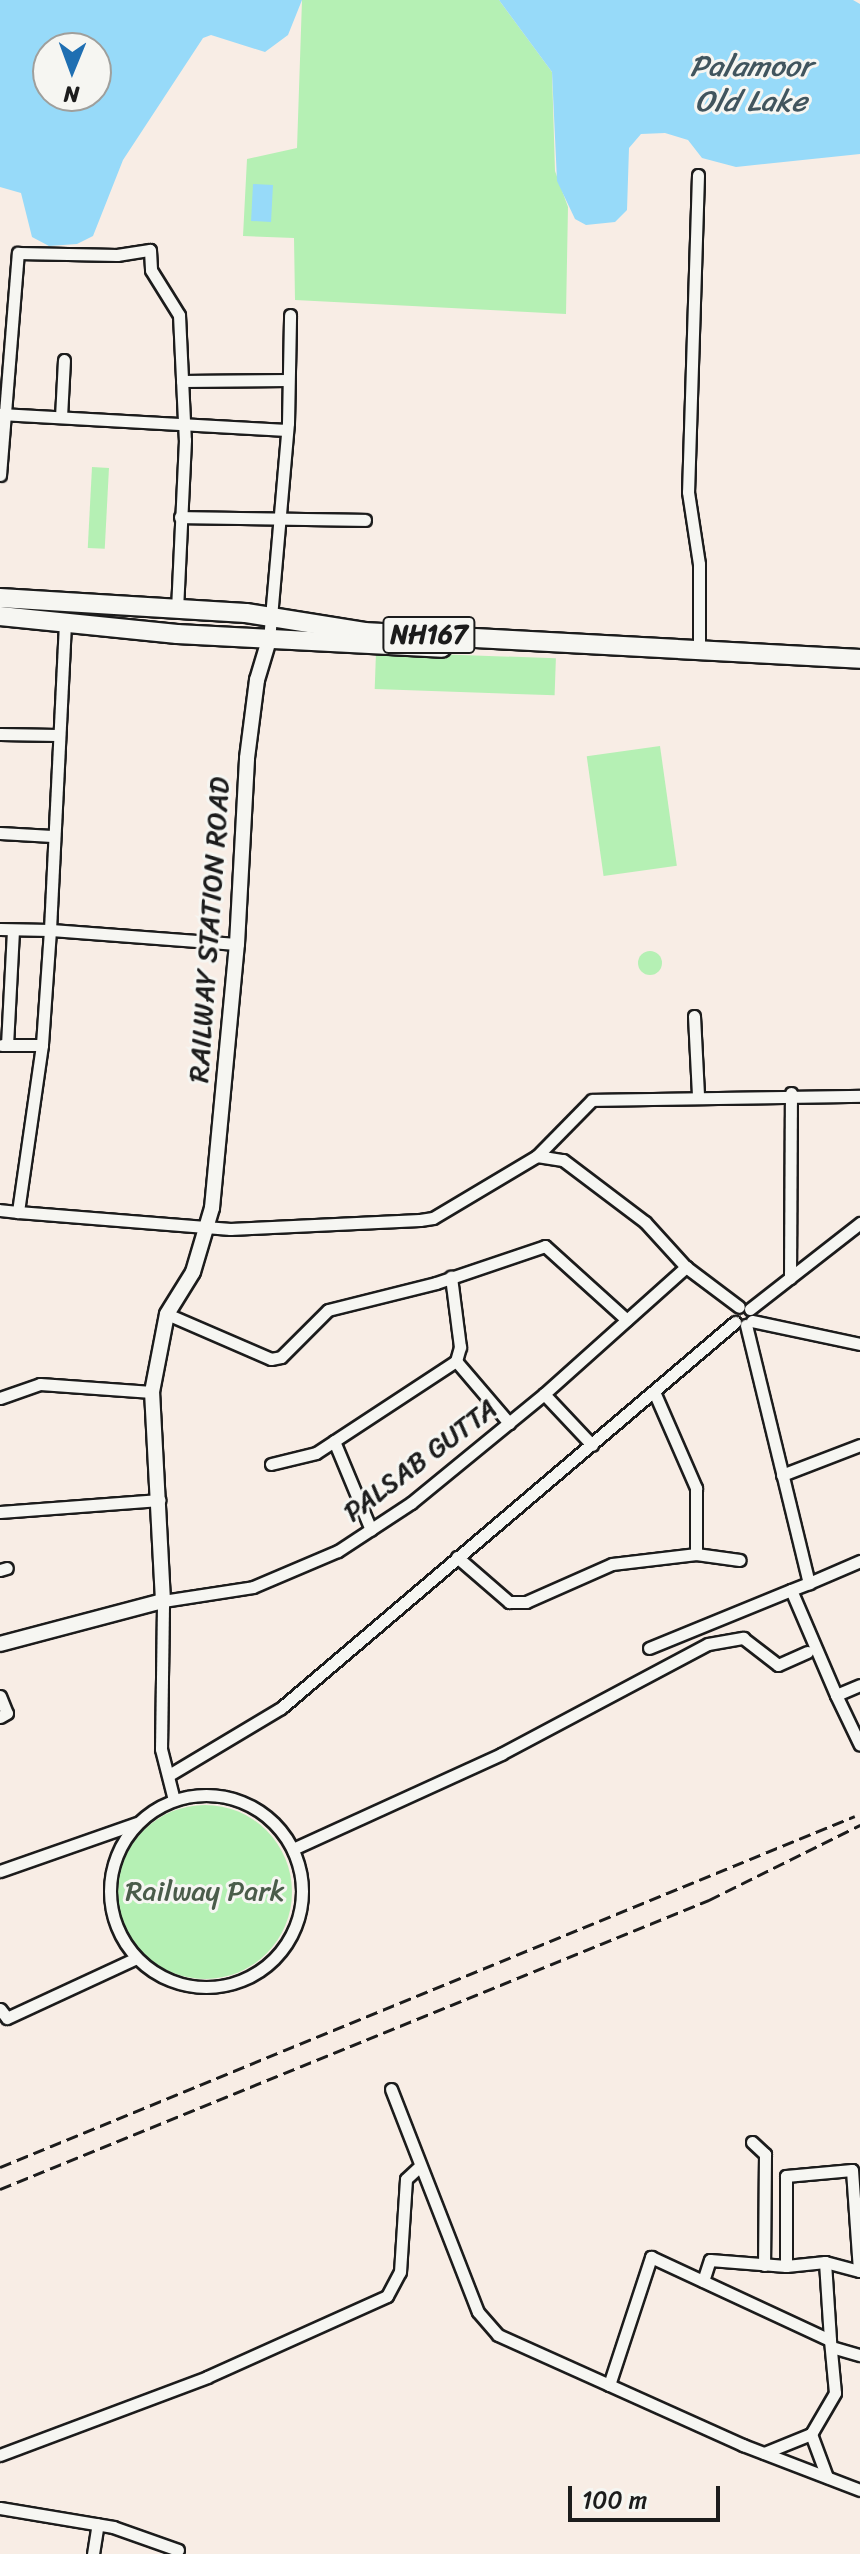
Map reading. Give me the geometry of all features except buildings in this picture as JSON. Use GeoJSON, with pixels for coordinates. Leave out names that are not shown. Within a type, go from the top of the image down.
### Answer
{"type":"FeatureCollection","features":[{"type":"Feature","properties":{"kind":"highway","name":"NH167"},"geometry":{"type":"LineString","coordinates":[[0,598],[275,616],[364,632],[860,659]]}},
{"type":"Feature","properties":{"kind":"highway","name":"NH167"},"geometry":{"type":"LineString","coordinates":[[0,616],[269,640],[860,671]]}},
{"type":"Feature","properties":{"kind":"street"},"geometry":{"type":"LineString","coordinates":[[698,175],[688,492],[699,564],[699,648]]}},
{"type":"Feature","properties":{"kind":"street"},"geometry":{"type":"LineString","coordinates":[[0,475],[2,414],[18,253],[117,255],[150,250],[151,270],[179,315],[184,425],[177,610]]}},
{"type":"Feature","properties":{"kind":"street"},"geometry":{"type":"LineString","coordinates":[[269,640],[275,616],[287,430],[290,315]]}},
{"type":"Feature","properties":{"kind":"street"},"geometry":{"type":"LineString","coordinates":[[61,417],[64,360]]}},
{"type":"Feature","properties":{"kind":"street"},"geometry":{"type":"LineString","coordinates":[[182,381],[288,380]]}},
{"type":"Feature","properties":{"kind":"street"},"geometry":{"type":"LineString","coordinates":[[2,414],[287,430]]}},
{"type":"Feature","properties":{"kind":"street"},"geometry":{"type":"LineString","coordinates":[[180,517],[365,520]]}},
{"type":"Feature","properties":{"kind":"street"},"geometry":{"type":"LineString","coordinates":[[18,1212],[42,1045],[65,623]]}},
{"type":"Feature","properties":{"kind":"street","name":"RAILWAY STATION ROAD"},"geometry":{"type":"LineString","coordinates":[[167,1314],[193,1272],[209,1227],[237,944],[249,745],[257,680],[269,640]]}},
{"type":"Feature","properties":{"kind":"street"},"geometry":{"type":"LineString","coordinates":[[0,734],[57,735]]}},
{"type":"Feature","properties":{"kind":"street"},"geometry":{"type":"LineString","coordinates":[[0,833],[52,836]]}},
{"type":"Feature","properties":{"kind":"street"},"geometry":{"type":"LineString","coordinates":[[42,1045],[4,1045],[6,930],[50,930],[237,944]]}},
{"type":"Feature","properties":{"kind":"street"},"geometry":{"type":"LineString","coordinates":[[694,1016],[698,1096]]}},
{"type":"Feature","properties":{"kind":"street"},"geometry":{"type":"LineString","coordinates":[[790,1278],[791,1093]]}},
{"type":"Feature","properties":{"kind":"street"},"geometry":{"type":"LineString","coordinates":[[0,1210],[209,1227],[328,1228],[433,1218],[537,1156],[592,1100],[791,1093],[860,1096]]}},
{"type":"Feature","properties":{"kind":"street"},"geometry":{"type":"LineString","coordinates":[[537,1156],[563,1160],[645,1222],[686,1267],[744,1317],[860,1344]]}},
{"type":"Feature","properties":{"kind":"street"},"geometry":{"type":"LineString","coordinates":[[169,1775],[281,1708],[790,1278],[854,1233],[860,1223]]}},
{"type":"Feature","properties":{"kind":"street"},"geometry":{"type":"LineString","coordinates":[[174,1800],[161,1749],[158,1673],[163,1601],[152,1392],[167,1314],[271,1359],[281,1357],[328,1310],[451,1277],[545,1246],[627,1320]]}},
{"type":"Feature","properties":{"kind":"street","name":"PALSAB GUTTA"},"geometry":{"type":"LineString","coordinates":[[163,1601],[253,1587],[338,1551],[371,1530],[544,1394],[686,1267]]}},
{"type":"Feature","properties":{"kind":"street"},"geometry":{"type":"LineString","coordinates":[[271,1464],[300,1461],[456,1361],[460,1347],[451,1277]]}},
{"type":"Feature","properties":{"kind":"street"},"geometry":{"type":"LineString","coordinates":[[744,1317],[809,1583]]}},
{"type":"Feature","properties":{"kind":"street"},"geometry":{"type":"LineString","coordinates":[[456,1361],[509,1423]]}},
{"type":"Feature","properties":{"kind":"street"},"geometry":{"type":"LineString","coordinates":[[0,1398],[40,1384],[152,1392]]}},
{"type":"Feature","properties":{"kind":"street"},"geometry":{"type":"LineString","coordinates":[[544,1394],[592,1445]]}},
{"type":"Feature","properties":{"kind":"street"},"geometry":{"type":"LineString","coordinates":[[655,1394],[696,1488],[696,1554]]}},
{"type":"Feature","properties":{"kind":"street"},"geometry":{"type":"LineString","coordinates":[[334,1441],[371,1530]]}},
{"type":"Feature","properties":{"kind":"street"},"geometry":{"type":"LineString","coordinates":[[782,1475],[860,1445]]}},
{"type":"Feature","properties":{"kind":"street"},"geometry":{"type":"LineString","coordinates":[[0,1512],[160,1500]]}},
{"type":"Feature","properties":{"kind":"street"},"geometry":{"type":"LineString","coordinates":[[457,1557],[509,1602],[526,1602],[612,1564],[696,1554],[740,1560]]}},
{"type":"Feature","properties":{"kind":"street"},"geometry":{"type":"LineString","coordinates":[[649,1648],[860,1561]]}},
{"type":"Feature","properties":{"kind":"street"},"geometry":{"type":"LineString","coordinates":[[791,1590],[860,1745]]}},
{"type":"Feature","properties":{"kind":"street"},"geometry":{"type":"LineString","coordinates":[[0,1644],[163,1601]]}},
{"type":"Feature","properties":{"kind":"street"},"geometry":{"type":"LineString","coordinates":[[293,1849],[501,1754],[708,1644],[743,1638],[778,1665],[807,1652]]}},
{"type":"Feature","properties":{"kind":"street"},"geometry":{"type":"LineString","coordinates":[[836,1695],[860,1685]]}},
{"type":"Feature","properties":{"kind":"street"},"geometry":{"type":"LineString","coordinates":[[0,1696],[7,1713],[0,1717]]}},
{"type":"Feature","properties":{"kind":"street"},"geometry":{"type":"LineString","coordinates":[[0,1871],[137,1823],[174,1800],[197,1795],[243,1802],[272,1822],[293,1849],[301,1877],[301,1905],[293,1933],[261,1970],[239,1981],[191,1986],[167,1980],[136,1958],[119,1934],[109,1905],[110,1875],[119,1847],[137,1823]]}},
{"type":"Feature","properties":{"kind":"street"},"geometry":{"type":"LineString","coordinates":[[2,2016],[136,1958]]}},
{"type":"Feature","properties":{"kind":"street"},"geometry":{"type":"LineString","coordinates":[[391,2089],[478,2312],[498,2335],[764,2453],[860,2490]]}},
{"type":"Feature","properties":{"kind":"street"},"geometry":{"type":"LineString","coordinates":[[752,2142],[765,2154],[764,2265]]}},
{"type":"Feature","properties":{"kind":"street"},"geometry":{"type":"LineString","coordinates":[[0,2455],[207,2377],[387,2296],[400,2272],[406,2179],[419,2167]]}},
{"type":"Feature","properties":{"kind":"street"},"geometry":{"type":"LineString","coordinates":[[703,2281],[710,2260],[786,2266],[825,2262],[859,2271],[856,2169],[786,2176],[786,2266]]}},
{"type":"Feature","properties":{"kind":"street"},"geometry":{"type":"LineString","coordinates":[[609,2385],[651,2257],[860,2355]]}},
{"type":"Feature","properties":{"kind":"street"},"geometry":{"type":"LineString","coordinates":[[764,2453],[811,2434],[835,2393],[825,2262]]}},
{"type":"Feature","properties":{"kind":"street"},"geometry":{"type":"LineString","coordinates":[[811,2434],[827,2477]]}},
{"type":"Feature","properties":{"kind":"street"},"geometry":{"type":"LineString","coordinates":[[0,2508],[98,2524],[178,2550]]}},
{"type":"Feature","properties":{"kind":"street"},"geometry":{"type":"LineString","coordinates":[[93,2554],[98,2524]]}},
{"type":"Feature","properties":{"kind":"green space"},"geometry":{"type":"Polygon","coordinates":[[[302,0],[499,0],[552,72],[555,171],[568,207],[566,314],[295,300],[294,238],[243,236],[247,159],[297,148],[302,0]]]}},
{"type":"Feature","properties":{"kind":"green space"},"geometry":{"type":"Polygon","coordinates":[[[92,467],[109,468],[105,549],[88,548],[92,467]]]}},
{"type":"Feature","properties":{"kind":"green space"},"geometry":{"type":"Polygon","coordinates":[[[376,652],[556,658],[555,695],[375,689],[376,652]]]}},
{"type":"Feature","properties":{"kind":"green space"},"geometry":{"type":"Polygon","coordinates":[[[660,746],[677,866],[604,876],[587,756],[660,746]]]}},
{"type":"Feature","properties":{"kind":"green space"},"geometry":{"type":"Polygon","coordinates":[[[650,951],[659,954],[662,963],[659,972],[650,975],[641,972],[638,963],[641,954],[650,951]]]}},
{"type":"Feature","properties":{"kind":"green space","name":"Railway Park"},"geometry":{"type":"Polygon","coordinates":[[[205,1805],[238,1812],[266,1831],[285,1859],[292,1892],[285,1925],[266,1953],[238,1972],[205,1979],[172,1972],[144,1953],[125,1925],[118,1892],[125,1859],[144,1831],[172,1812],[205,1805]]]}},
{"type":"Feature","properties":{"kind":"water"},"geometry":{"type":"Polygon","coordinates":[[[0,0],[302,0],[288,35],[265,52],[211,35],[203,38],[123,160],[93,236],[77,244],[49,246],[32,237],[21,193],[0,187],[0,0]]]}},
{"type":"Feature","properties":{"kind":"water","name":"Palamoor Old Lake"},"geometry":{"type":"Polygon","coordinates":[[[499,0],[853,0],[860,4],[860,154],[736,167],[702,158],[688,140],[665,133],[641,134],[629,148],[627,210],[615,222],[586,225],[575,219],[557,181],[552,72],[499,0]]]}},
{"type":"Feature","properties":{"kind":"water"},"geometry":{"type":"Polygon","coordinates":[[[253,184],[273,185],[271,222],[251,221],[253,184]]]}},
{"type":"Feature","properties":{"kind":"railway"},"geometry":{"type":"LineString","coordinates":[[0,2167],[855,1816]]}},
{"type":"Feature","properties":{"kind":"railway"},"geometry":{"type":"LineString","coordinates":[[0,2189],[709,1900],[860,1825]]}}]}
